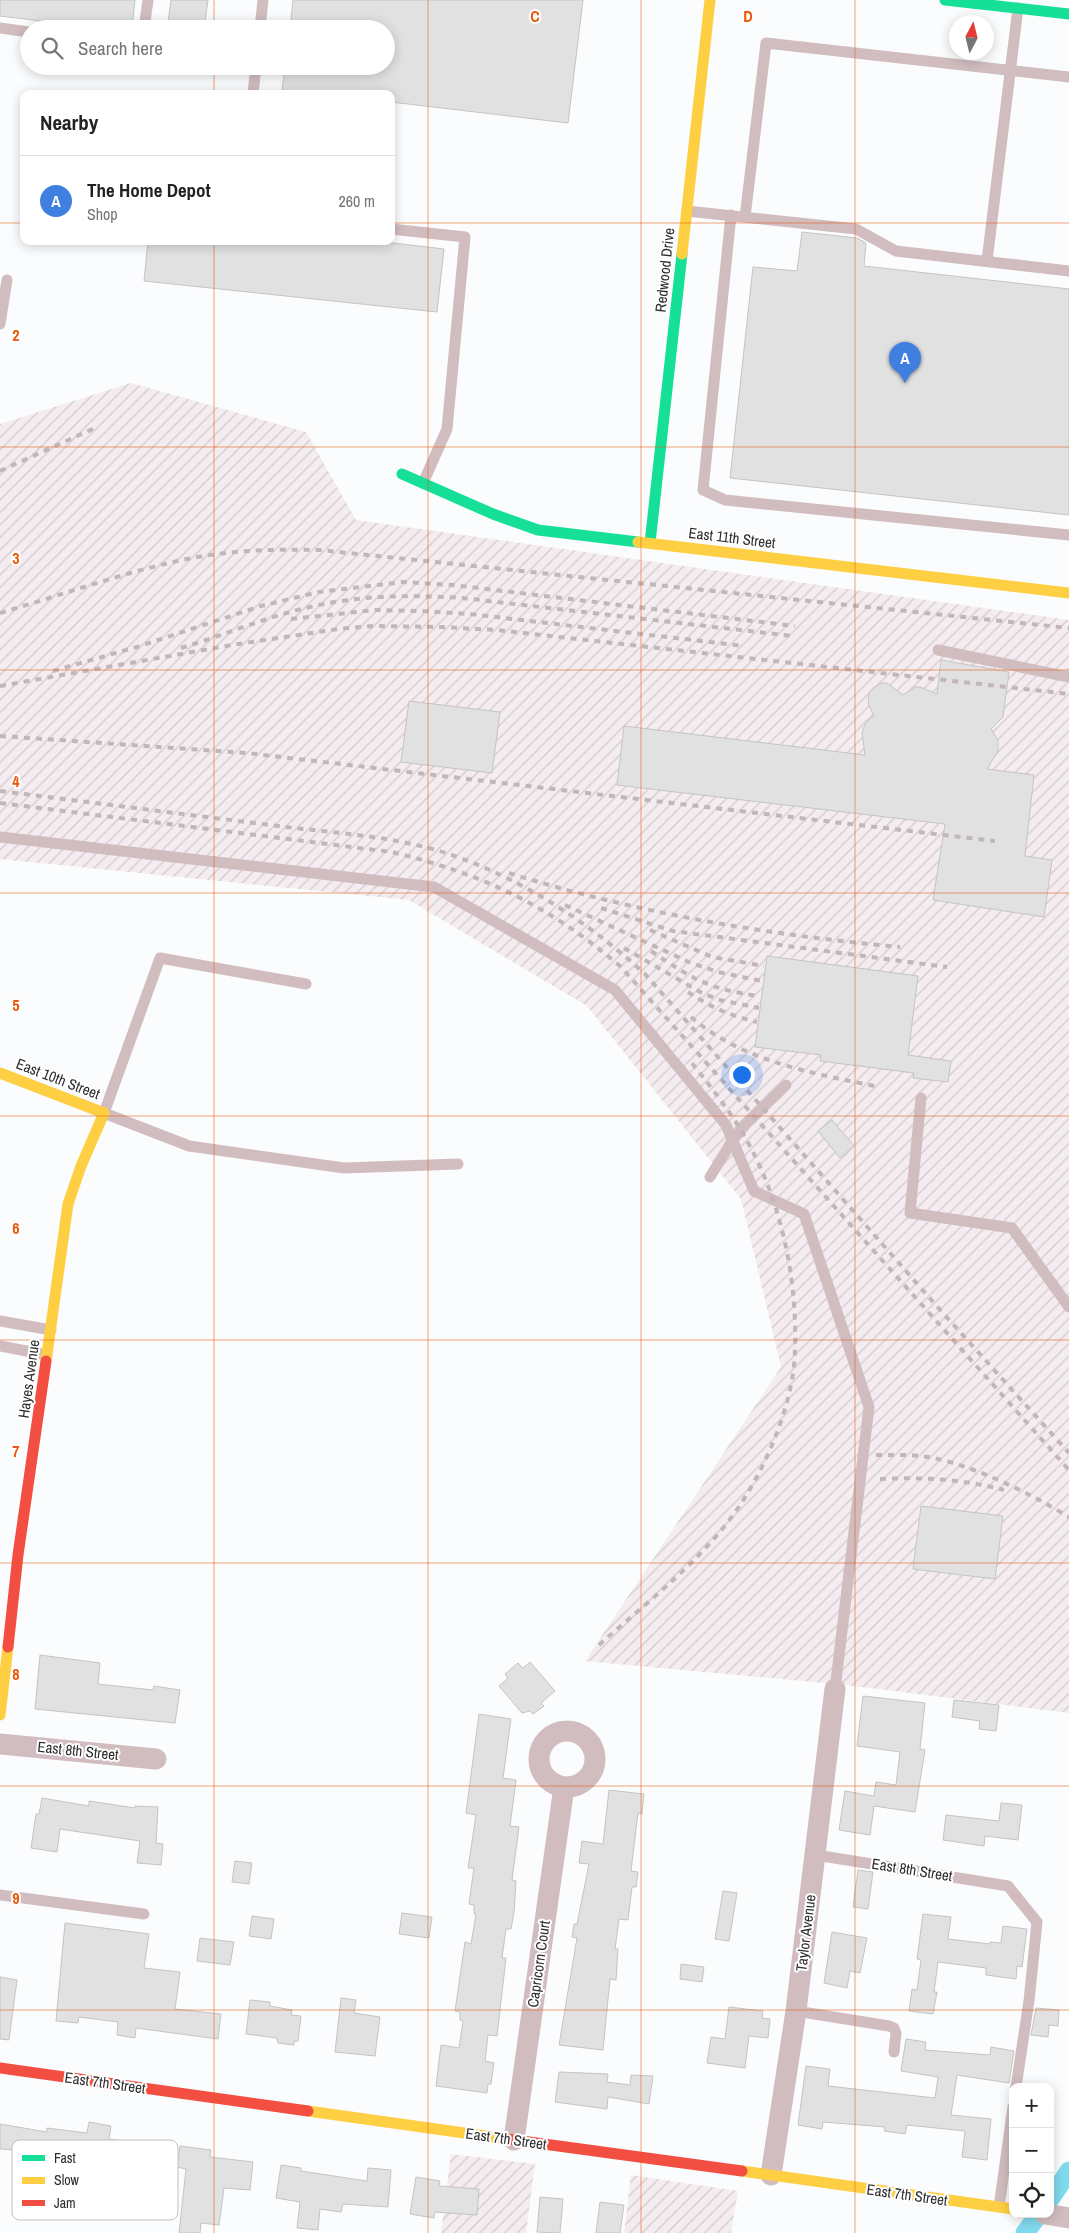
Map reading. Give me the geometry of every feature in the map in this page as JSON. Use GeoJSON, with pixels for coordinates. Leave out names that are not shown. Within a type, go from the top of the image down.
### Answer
{"type":"FeatureCollection","features":[{"type":"Feature","properties":{"kind":"street","name":"Redwood Drive"},"geometry":{"type":"LineString","coordinates":[[650,543],[710,0]]}},
{"type":"Feature","properties":{"kind":"street"},"geometry":{"type":"LineString","coordinates":[[945,0],[1069,14]]}},
{"type":"Feature","properties":{"kind":"street","name":"East 11th Street"},"geometry":{"type":"LineString","coordinates":[[402,474],[493,514],[538,530],[1069,593]]}},
{"type":"Feature","properties":{"kind":"street","name":"East 10th Street"},"geometry":{"type":"LineString","coordinates":[[0,1073],[104,1112]]}},
{"type":"Feature","properties":{"kind":"street","name":"Hayes Avenue"},"geometry":{"type":"LineString","coordinates":[[0,1716],[12,1606],[13,1554],[48,1355],[68,1204],[81,1166],[104,1112]]}},
{"type":"Feature","properties":{"kind":"street","name":"Taylor Avenue"},"geometry":{"type":"LineString","coordinates":[[771,2175],[796,2010],[835,1689]]}},
{"type":"Feature","properties":{"kind":"street","name":"East 8th Street"},"geometry":{"type":"LineString","coordinates":[[0,1744],[156,1759]]}},
{"type":"Feature","properties":{"kind":"street","name":"Capricorn Court"},"geometry":{"type":"LineString","coordinates":[[514,2140],[564,1787]]}},
{"type":"Feature","properties":{"kind":"street","name":"East 7th Street"},"geometry":{"type":"LineString","coordinates":[[0,2068],[1007,2209]]}},
{"type":"Feature","properties":{"kind":"street"},"geometry":{"type":"LineString","coordinates":[[1054,2216],[1069,2218]]}},
{"type":"Feature","properties":{"kind":"lane"},"geometry":{"type":"LineString","coordinates":[[145,20],[148,0]]}},
{"type":"Feature","properties":{"kind":"lane"},"geometry":{"type":"LineString","coordinates":[[261,20],[263,0]]}},
{"type":"Feature","properties":{"kind":"lane"},"geometry":{"type":"LineString","coordinates":[[987,261],[1018,8]]}},
{"type":"Feature","properties":{"kind":"lane"},"geometry":{"type":"LineString","coordinates":[[0,28],[20,31]]}},
{"type":"Feature","properties":{"kind":"lane"},"geometry":{"type":"LineString","coordinates":[[745,217],[766,43],[1069,77]]}},
{"type":"Feature","properties":{"kind":"lane"},"geometry":{"type":"LineString","coordinates":[[253,90],[255,75]]}},
{"type":"Feature","properties":{"kind":"lane"},"geometry":{"type":"LineString","coordinates":[[687,211],[856,229],[896,250],[1069,271]]}},
{"type":"Feature","properties":{"kind":"lane"},"geometry":{"type":"LineString","coordinates":[[731,215],[703,490],[725,500],[1069,535]]}},
{"type":"Feature","properties":{"kind":"lane"},"geometry":{"type":"LineString","coordinates":[[395,229],[465,238],[447,429],[423,483]]}},
{"type":"Feature","properties":{"kind":"lane"},"geometry":{"type":"LineString","coordinates":[[0,324],[6,280]]}},
{"type":"Feature","properties":{"kind":"lane"},"geometry":{"type":"LineString","coordinates":[[938,650],[1069,677]]}},
{"type":"Feature","properties":{"kind":"lane"},"geometry":{"type":"LineString","coordinates":[[0,837],[434,887],[614,990],[726,1125],[754,1192],[804,1214],[869,1407],[835,1689]]}},
{"type":"Feature","properties":{"kind":"lane"},"geometry":{"type":"LineString","coordinates":[[306,984],[160,958],[104,1112],[189,1146],[324,1166],[344,1168],[458,1164]]}},
{"type":"Feature","properties":{"kind":"lane"},"geometry":{"type":"LineString","coordinates":[[710,1177],[732,1141],[746,1124],[786,1085]]}},
{"type":"Feature","properties":{"kind":"lane"},"geometry":{"type":"LineString","coordinates":[[921,1098],[910,1213],[1012,1228],[1069,1307]]}},
{"type":"Feature","properties":{"kind":"lane"},"geometry":{"type":"LineString","coordinates":[[0,1321],[51,1330]]}},
{"type":"Feature","properties":{"kind":"lane"},"geometry":{"type":"LineString","coordinates":[[0,1346],[48,1355]]}},
{"type":"Feature","properties":{"kind":"lane"},"geometry":{"type":"LineString","coordinates":[[0,1605],[12,1606]]}},
{"type":"Feature","properties":{"kind":"lane","name":"East 8th Street"},"geometry":{"type":"LineString","coordinates":[[816,1854],[1008,1886],[1037,1922],[1017,2083]]}},
{"type":"Feature","properties":{"kind":"lane"},"geometry":{"type":"LineString","coordinates":[[0,1895],[144,1914]]}},
{"type":"Feature","properties":{"kind":"lane"},"geometry":{"type":"LineString","coordinates":[[796,2010],[894,2028],[896,2033],[894,2052]]}},
{"type":"Feature","properties":{"kind":"lane"},"geometry":{"type":"LineString","coordinates":[[1007,2209],[1012,2128]]}},
{"type":"Feature","properties":{"kind":"shaded area"},"geometry":{"type":"Polygon","coordinates":[[[131,383],[306,432],[356,520],[1069,620],[1069,1713],[846,1685],[585,1661],[781,1367],[741,1199],[587,1006],[409,900],[0,859],[0,424],[131,383]]]}},
{"type":"Feature","properties":{"kind":"shaded area"},"geometry":{"type":"Polygon","coordinates":[[[451,2154],[535,2164],[526,2233],[441,2233],[451,2154]]]}},
{"type":"Feature","properties":{"kind":"shaded area"},"geometry":{"type":"Polygon","coordinates":[[[631,2175],[738,2191],[731,2233],[624,2233],[631,2175]]]}},
{"type":"Feature","properties":{"kind":"building"},"geometry":{"type":"Polygon","coordinates":[[[0,0],[135,0],[133,20],[32,20],[0,16],[0,0]]]}},
{"type":"Feature","properties":{"kind":"building"},"geometry":{"type":"Polygon","coordinates":[[[171,0],[208,0],[205,20],[168,20],[171,0]]]}},
{"type":"Feature","properties":{"kind":"building"},"geometry":{"type":"Polygon","coordinates":[[[293,0],[583,0],[568,123],[395,102],[395,90],[282,90],[284,75],[395,75],[395,20],[291,20],[293,0]]]}},
{"type":"Feature","properties":{"kind":"building"},"geometry":{"type":"Polygon","coordinates":[[[802,232],[857,238],[866,243],[864,266],[1069,289],[1069,515],[730,478],[753,267],[797,271],[802,232]]]}},
{"type":"Feature","properties":{"kind":"building"},"geometry":{"type":"Polygon","coordinates":[[[395,243],[444,249],[437,312],[144,281],[148,245],[395,245],[395,243]]]}},
{"type":"Feature","properties":{"kind":"building"},"geometry":{"type":"Polygon","coordinates":[[[941,660],[1009,672],[1003,717],[991,729],[998,740],[998,751],[987,769],[1034,775],[1025,856],[1052,860],[1044,917],[933,900],[945,824],[617,785],[624,726],[865,755],[862,732],[866,722],[874,716],[868,703],[869,693],[872,689],[881,683],[887,683],[903,695],[915,687],[920,687],[937,694],[941,660]]]}},
{"type":"Feature","properties":{"kind":"building"},"geometry":{"type":"Polygon","coordinates":[[[409,701],[500,712],[492,773],[401,762],[409,701]]]}},
{"type":"Feature","properties":{"kind":"building"},"geometry":{"type":"Polygon","coordinates":[[[767,956],[918,976],[908,1055],[951,1061],[948,1082],[913,1078],[914,1073],[820,1061],[821,1055],[755,1047],[767,956]]]}},
{"type":"Feature","properties":{"kind":"building"},"geometry":{"type":"Polygon","coordinates":[[[832,1120],[854,1146],[840,1158],[818,1131],[832,1120]]]}},
{"type":"Feature","properties":{"kind":"building"},"geometry":{"type":"Polygon","coordinates":[[[921,1506],[1003,1516],[995,1579],[913,1569],[921,1506]]]}},
{"type":"Feature","properties":{"kind":"building"},"geometry":{"type":"Polygon","coordinates":[[[40,1655],[100,1663],[98,1684],[153,1690],[154,1686],[180,1690],[175,1723],[35,1709],[40,1655]]]}},
{"type":"Feature","properties":{"kind":"building"},"geometry":{"type":"Polygon","coordinates":[[[530,1662],[555,1691],[541,1703],[544,1706],[533,1714],[530,1711],[522,1713],[499,1686],[508,1678],[505,1674],[518,1663],[523,1668],[530,1662]]]}},
{"type":"Feature","properties":{"kind":"building"},"geometry":{"type":"Polygon","coordinates":[[[863,1696],[925,1703],[920,1749],[925,1750],[915,1812],[874,1806],[870,1835],[839,1830],[845,1791],[874,1796],[876,1782],[896,1785],[900,1752],[857,1746],[863,1696]]]}},
{"type":"Feature","properties":{"kind":"building"},"geometry":{"type":"Polygon","coordinates":[[[954,1700],[999,1705],[996,1731],[979,1729],[980,1721],[952,1717],[954,1700]]]}},
{"type":"Feature","properties":{"kind":"building"},"geometry":{"type":"Polygon","coordinates":[[[479,1714],[511,1719],[503,1778],[516,1780],[510,1826],[519,1827],[512,1880],[516,1881],[514,1912],[511,1929],[506,1929],[502,1958],[506,1958],[497,2036],[488,2035],[485,2061],[494,2063],[491,2084],[488,2084],[487,2093],[436,2086],[441,2045],[459,2048],[463,2021],[460,2020],[460,2012],[455,2011],[465,1942],[471,1944],[476,1914],[474,1914],[474,1905],[469,1904],[474,1868],[468,1868],[476,1815],[466,1813],[479,1714]]]}},
{"type":"Feature","properties":{"kind":"building"},"geometry":{"type":"Polygon","coordinates":[[[609,1790],[644,1794],[642,1814],[638,1813],[631,1871],[638,1872],[636,1887],[632,1887],[628,1920],[619,1919],[615,1949],[618,1949],[616,1980],[610,1979],[603,2050],[559,2045],[577,1938],[572,1937],[574,1924],[577,1924],[589,1864],[579,1863],[582,1841],[603,1844],[609,1790]]]}},
{"type":"Feature","properties":{"kind":"building"},"geometry":{"type":"Polygon","coordinates":[[[42,1798],[89,1806],[89,1801],[135,1808],[135,1806],[158,1807],[156,1843],[163,1844],[161,1865],[137,1863],[140,1841],[60,1829],[57,1852],[31,1848],[36,1814],[39,1814],[42,1798]]]}},
{"type":"Feature","properties":{"kind":"building"},"geometry":{"type":"Polygon","coordinates":[[[1001,1803],[1022,1805],[1018,1840],[985,1836],[984,1846],[943,1840],[946,1815],[999,1821],[1001,1803]]]}},
{"type":"Feature","properties":{"kind":"building"},"geometry":{"type":"Polygon","coordinates":[[[235,1861],[252,1863],[249,1884],[232,1882],[235,1861]]]}},
{"type":"Feature","properties":{"kind":"building"},"geometry":{"type":"Polygon","coordinates":[[[858,1870],[873,1872],[868,1909],[853,1907],[858,1870]]]}},
{"type":"Feature","properties":{"kind":"building"},"geometry":{"type":"Polygon","coordinates":[[[723,1891],[737,1893],[729,1941],[715,1939],[723,1891]]]}},
{"type":"Feature","properties":{"kind":"building"},"geometry":{"type":"Polygon","coordinates":[[[402,1913],[432,1917],[429,1938],[399,1934],[402,1913]]]}},
{"type":"Feature","properties":{"kind":"building"},"geometry":{"type":"Polygon","coordinates":[[[923,1914],[951,1917],[948,1939],[990,1944],[990,1942],[1001,1943],[1003,1926],[1027,1929],[1022,1967],[1017,1966],[1016,1979],[986,1975],[986,1968],[938,1962],[934,1992],[937,1992],[933,2014],[909,2011],[912,1989],[917,1990],[921,1960],[917,1959],[923,1914]]]}},
{"type":"Feature","properties":{"kind":"building"},"geometry":{"type":"Polygon","coordinates":[[[252,1916],[274,1919],[271,1939],[249,1936],[252,1916]]]}},
{"type":"Feature","properties":{"kind":"building"},"geometry":{"type":"Polygon","coordinates":[[[65,1923],[149,1934],[144,1968],[180,1972],[175,2009],[221,2014],[218,2039],[136,2028],[135,2038],[117,2035],[118,2022],[79,2017],[78,2023],[56,2021],[65,1923]]]}},
{"type":"Feature","properties":{"kind":"building"},"geometry":{"type":"Polygon","coordinates":[[[832,1932],[867,1938],[860,1973],[850,1971],[847,1988],[824,1983],[832,1932]]]}},
{"type":"Feature","properties":{"kind":"building"},"geometry":{"type":"Polygon","coordinates":[[[200,1938],[234,1942],[230,1965],[197,1961],[200,1938]]]}},
{"type":"Feature","properties":{"kind":"building"},"geometry":{"type":"Polygon","coordinates":[[[681,1964],[704,1967],[702,1982],[680,1979],[681,1964]]]}},
{"type":"Feature","properties":{"kind":"building"},"geometry":{"type":"Polygon","coordinates":[[[0,1977],[17,1980],[9,2040],[0,2039],[0,1977]]]}},
{"type":"Feature","properties":{"kind":"building"},"geometry":{"type":"Polygon","coordinates":[[[341,1998],[356,2000],[354,2013],[380,2017],[375,2056],[335,2052],[341,1998]]]}},
{"type":"Feature","properties":{"kind":"building"},"geometry":{"type":"Polygon","coordinates":[[[250,2000],[270,2002],[270,2006],[292,2010],[291,2015],[301,2016],[298,2041],[294,2041],[294,2045],[278,2043],[277,2038],[246,2034],[250,2000]]]}},
{"type":"Feature","properties":{"kind":"building"},"geometry":{"type":"Polygon","coordinates":[[[729,2007],[763,2011],[762,2018],[770,2019],[768,2038],[749,2036],[745,2068],[707,2063],[711,2037],[725,2039],[729,2007]]]}},
{"type":"Feature","properties":{"kind":"building"},"geometry":{"type":"Polygon","coordinates":[[[1036,2008],[1059,2010],[1058,2026],[1049,2025],[1048,2037],[1031,2035],[1036,2008]]]}},
{"type":"Feature","properties":{"kind":"building"},"geometry":{"type":"Polygon","coordinates":[[[906,2039],[926,2042],[925,2050],[990,2055],[991,2047],[1014,2051],[1009,2083],[957,2075],[951,2115],[991,2119],[987,2160],[962,2157],[965,2131],[907,2125],[905,2134],[884,2131],[885,2127],[823,2122],[822,2129],[798,2125],[806,2066],[830,2069],[828,2086],[935,2098],[938,2077],[901,2071],[906,2039]]]}},
{"type":"Feature","properties":{"kind":"building"},"geometry":{"type":"Polygon","coordinates":[[[559,2072],[608,2074],[607,2082],[630,2085],[631,2075],[653,2076],[649,2104],[608,2097],[607,2109],[555,2102],[559,2072]]]}},
{"type":"Feature","properties":{"kind":"building"},"geometry":{"type":"Polygon","coordinates":[[[89,2122],[111,2126],[109,2139],[116,2140],[12,2140],[12,2150],[0,2149],[0,2124],[47,2132],[47,2128],[87,2133],[89,2122]]]}},
{"type":"Feature","properties":{"kind":"building"},"geometry":{"type":"Polygon","coordinates":[[[180,2146],[211,2150],[210,2157],[253,2162],[250,2190],[224,2188],[219,2225],[201,2223],[200,2233],[179,2233],[186,2169],[178,2167],[180,2146]]]}},
{"type":"Feature","properties":{"kind":"building"},"geometry":{"type":"Polygon","coordinates":[[[281,2165],[301,2168],[301,2171],[367,2181],[368,2168],[391,2170],[388,2207],[343,2204],[341,2212],[320,2209],[318,2230],[297,2228],[300,2202],[276,2198],[281,2165]]]}},
{"type":"Feature","properties":{"kind":"building"},"geometry":{"type":"Polygon","coordinates":[[[416,2177],[440,2181],[439,2186],[479,2189],[477,2215],[435,2212],[434,2218],[410,2214],[416,2177]]]}},
{"type":"Feature","properties":{"kind":"building"},"geometry":{"type":"Polygon","coordinates":[[[540,2197],[563,2199],[560,2233],[537,2232],[540,2197]]]}},
{"type":"Feature","properties":{"kind":"building"},"geometry":{"type":"Polygon","coordinates":[[[600,2202],[624,2205],[620,2233],[596,2233],[600,2202]]]}},
{"type":"Feature","properties":{"kind":"waterway"},"geometry":{"type":"LineString","coordinates":[[1054,2193],[1069,2171]]}},
{"type":"Feature","properties":{"kind":"waterway"},"geometry":{"type":"LineString","coordinates":[[1025,2233],[1036,2218]]}},
{"type":"Feature","properties":{"kind":"railway"},"geometry":{"type":"LineString","coordinates":[[0,471],[97,427]]}},
{"type":"Feature","properties":{"kind":"railway"},"geometry":{"type":"LineString","coordinates":[[0,613],[116,577],[187,559],[237,552],[320,550],[1069,628]]}},
{"type":"Feature","properties":{"kind":"railway"},"geometry":{"type":"LineString","coordinates":[[53,671],[140,646],[261,606],[319,592],[403,582],[453,585],[795,626]]}},
{"type":"Feature","properties":{"kind":"railway"},"geometry":{"type":"LineString","coordinates":[[181,648],[306,608],[341,601],[393,596],[462,598],[793,636]]}},
{"type":"Feature","properties":{"kind":"railway"},"geometry":{"type":"LineString","coordinates":[[291,619],[375,610],[421,611],[470,614],[744,646]]}},
{"type":"Feature","properties":{"kind":"railway"},"geometry":{"type":"LineString","coordinates":[[0,686],[232,645],[338,629],[374,626],[497,630],[1069,694]]}},
{"type":"Feature","properties":{"kind":"railway"},"geometry":{"type":"LineString","coordinates":[[0,736],[247,753],[995,841]]}},
{"type":"Feature","properties":{"kind":"railway"},"geometry":{"type":"LineString","coordinates":[[0,791],[363,836],[426,847],[474,863],[527,888],[552,903],[600,936],[645,974],[942,1312],[1069,1453]]}},
{"type":"Feature","properties":{"kind":"railway"},"geometry":{"type":"LineString","coordinates":[[0,803],[392,852],[486,882],[514,895],[568,926],[621,967],[1069,1470]]}},
{"type":"Feature","properties":{"kind":"railway"},"geometry":{"type":"LineString","coordinates":[[509,873],[605,900],[703,921],[801,936],[900,947]]}},
{"type":"Feature","properties":{"kind":"railway"},"geometry":{"type":"LineString","coordinates":[[565,905],[691,963],[718,972],[762,981]]}},
{"type":"Feature","properties":{"kind":"railway"},"geometry":{"type":"LineString","coordinates":[[601,908],[673,931],[947,967]]}},
{"type":"Feature","properties":{"kind":"railway"},"geometry":{"type":"LineString","coordinates":[[650,930],[712,957],[764,966]]}},
{"type":"Feature","properties":{"kind":"railway"},"geometry":{"type":"LineString","coordinates":[[624,948],[702,993],[720,1000],[759,1008]]}},
{"type":"Feature","properties":{"kind":"railway"},"geometry":{"type":"LineString","coordinates":[[651,951],[690,976],[714,986],[760,996]]}},
{"type":"Feature","properties":{"kind":"railway"},"geometry":{"type":"LineString","coordinates":[[688,992],[721,1010],[757,1022]]}},
{"type":"Feature","properties":{"kind":"railway"},"geometry":{"type":"LineString","coordinates":[[691,1017],[733,1045],[780,1064],[879,1087]]}},
{"type":"Feature","properties":{"kind":"railway"},"geometry":{"type":"LineString","coordinates":[[599,1645],[689,1565],[706,1548],[736,1511],[768,1455],[790,1391],[795,1350],[794,1300],[787,1250],[774,1202],[755,1156],[734,1119],[691,1062]]}},
{"type":"Feature","properties":{"kind":"railway"},"geometry":{"type":"LineString","coordinates":[[876,1455],[923,1456],[954,1463],[1005,1483],[1069,1517]]}},
{"type":"Feature","properties":{"kind":"railway"},"geometry":{"type":"LineString","coordinates":[[880,1479],[942,1480],[973,1483],[1004,1490]]}},
{"type":"Feature","properties":{"kind":"traffic: fast"},"geometry":{"type":"LineString","coordinates":[[945,0],[1069,14]]}},
{"type":"Feature","properties":{"kind":"traffic: fast"},"geometry":{"type":"LineString","coordinates":[[650,543],[682,254]]}},
{"type":"Feature","properties":{"kind":"traffic: fast"},"geometry":{"type":"LineString","coordinates":[[402,474],[493,514],[538,530],[638,542]]}},
{"type":"Feature","properties":{"kind":"traffic: slow"},"geometry":{"type":"LineString","coordinates":[[682,254],[710,0]]}},
{"type":"Feature","properties":{"kind":"traffic: slow"},"geometry":{"type":"LineString","coordinates":[[638,542],[1069,593]]}},
{"type":"Feature","properties":{"kind":"traffic: slow"},"geometry":{"type":"LineString","coordinates":[[0,1073],[104,1113],[81,1166],[68,1204],[46,1361]]}},
{"type":"Feature","properties":{"kind":"traffic: slow"},"geometry":{"type":"LineString","coordinates":[[0,1715],[8,1647]]}},
{"type":"Feature","properties":{"kind":"traffic: slow"},"geometry":{"type":"LineString","coordinates":[[308,2111],[507,2139]]}},
{"type":"Feature","properties":{"kind":"traffic: slow"},"geometry":{"type":"LineString","coordinates":[[742,2171],[1009,2208]]}},
{"type":"Feature","properties":{"kind":"traffic: jam"},"geometry":{"type":"LineString","coordinates":[[8,1647],[18,1555],[46,1361]]}},
{"type":"Feature","properties":{"kind":"traffic: jam"},"geometry":{"type":"LineString","coordinates":[[0,2068],[308,2111]]}},
{"type":"Feature","properties":{"kind":"traffic: jam"},"geometry":{"type":"LineString","coordinates":[[507,2139],[742,2171]]}},
{"type":"Feature","properties":{"kind":"place","name":"The Home Depot"},"geometry":{"type":"Point","coordinates":[905,383]}}]}
